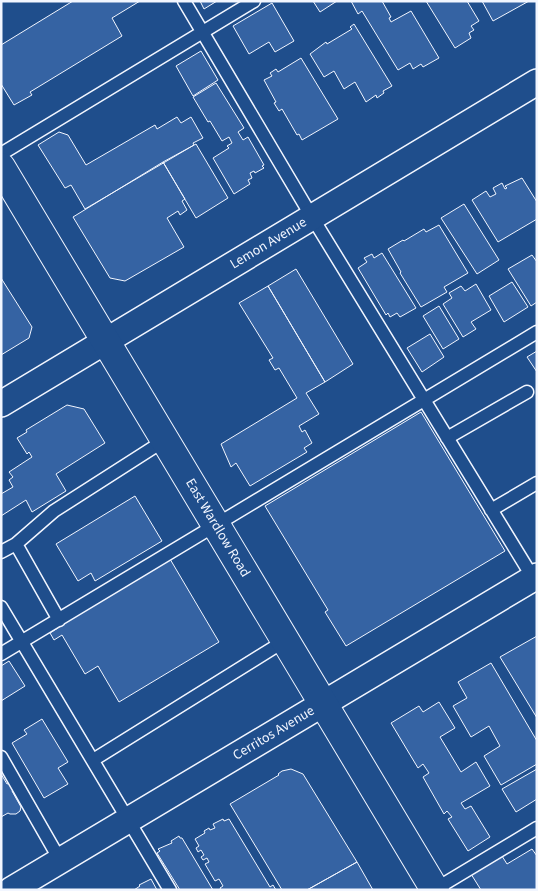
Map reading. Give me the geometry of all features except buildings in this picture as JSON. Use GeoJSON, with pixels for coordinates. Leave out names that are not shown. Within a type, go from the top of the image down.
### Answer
{"type":"FeatureCollection","features":[{"type":"Feature","properties":{"kind":"main road","name":"East Wardlow Road"},"geometry":{"type":"LineString","coordinates":[[1,167],[324,703],[434,890]]}},
{"type":"Feature","properties":{"kind":"street","name":"Lemon Avenue"},"geometry":{"type":"LineString","coordinates":[[1,404],[537,82]]}},
{"type":"Feature","properties":{"kind":"street","name":"Cerritos Avenue"},"geometry":{"type":"LineString","coordinates":[[11,890],[536,579]]}},
{"type":"Feature","properties":{"kind":"lane"},"geometry":{"type":"LineString","coordinates":[[184,1],[312,217],[491,510],[536,579]]}},
{"type":"Feature","properties":{"kind":"lane"},"geometry":{"type":"LineString","coordinates":[[1,154],[254,1]]}},
{"type":"Feature","properties":{"kind":"lane"},"geometry":{"type":"LineString","coordinates":[[1,654],[537,332]]}},
{"type":"Feature","properties":{"kind":"lane"},"geometry":{"type":"LineString","coordinates":[[447,438],[527,392]]}},
{"type":"Feature","properties":{"kind":"lane"},"geometry":{"type":"LineString","coordinates":[[1,552],[16,544],[54,511],[165,440]]}},
{"type":"Feature","properties":{"kind":"lane"},"geometry":{"type":"LineString","coordinates":[[491,510],[537,483]]}},
{"type":"Feature","properties":{"kind":"lane"},"geometry":{"type":"LineString","coordinates":[[16,544],[59,620]]}},
{"type":"Feature","properties":{"kind":"lane"},"geometry":{"type":"LineString","coordinates":[[1,607],[170,890]]}},
{"type":"Feature","properties":{"kind":"lane"},"geometry":{"type":"LineString","coordinates":[[93,760],[286,640]]}},
{"type":"Feature","properties":{"kind":"lane"},"geometry":{"type":"LineString","coordinates":[[1,757],[60,860]]}},
{"type":"Feature","properties":{"kind":"lane"},"geometry":{"type":"LineString","coordinates":[[434,890],[537,828]]}}]}
